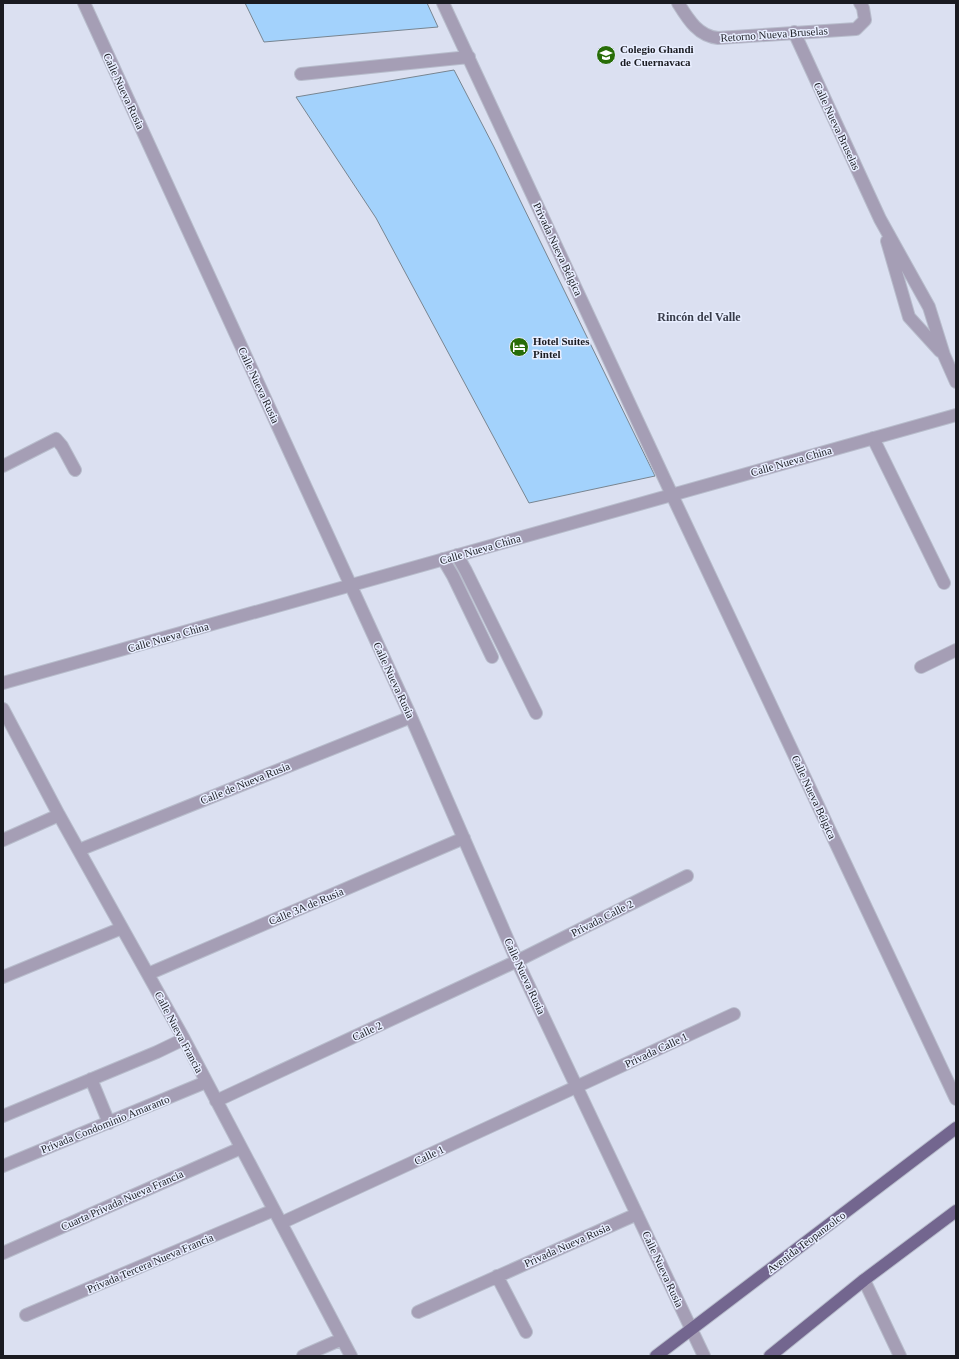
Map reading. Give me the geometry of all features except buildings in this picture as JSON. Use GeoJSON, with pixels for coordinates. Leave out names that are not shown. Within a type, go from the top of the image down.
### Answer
{"type":"FeatureCollection","features":[{"type":"Feature","properties":{"kind":"main road","name":"Avenida Teopanzolco"},"geometry":{"type":"LineString","coordinates":[[656,1356],[956,1128]]}},
{"type":"Feature","properties":{"kind":"main road"},"geometry":{"type":"LineString","coordinates":[[770,1356],[864,1280],[956,1211]]}},
{"type":"Feature","properties":{"kind":"street","name":"Calle Nueva Rusia"},"geometry":{"type":"LineString","coordinates":[[84,3],[411,717],[517,961],[704,1356]]}},
{"type":"Feature","properties":{"kind":"street","name":"Privada Nueva Bélgica"},"geometry":{"type":"LineString","coordinates":[[444,3],[672,495]]}},
{"type":"Feature","properties":{"kind":"street","name":"Retorno Nueva Bruselas"},"geometry":{"type":"LineString","coordinates":[[678,3],[690,22],[709,37],[718,38],[856,29],[865,20],[863,8],[860,3]]}},
{"type":"Feature","properties":{"kind":"street","name":"Calle Nueva Bruselas"},"geometry":{"type":"LineString","coordinates":[[794,32],[880,219],[929,307],[944,355],[956,382]]}},
{"type":"Feature","properties":{"kind":"street"},"geometry":{"type":"LineString","coordinates":[[302,74],[469,57]]}},
{"type":"Feature","properties":{"kind":"street","name":"Calle Nueva Bruselas"},"geometry":{"type":"LineString","coordinates":[[880,219],[909,316],[944,355]]}},
{"type":"Feature","properties":{"kind":"street","name":"Calle Nueva China"},"geometry":{"type":"LineString","coordinates":[[3,683],[956,415]]}},
{"type":"Feature","properties":{"kind":"street"},"geometry":{"type":"LineString","coordinates":[[873,438],[944,583]]}},
{"type":"Feature","properties":{"kind":"street"},"geometry":{"type":"LineString","coordinates":[[3,466],[56,439],[62,446],[75,470]]}},
{"type":"Feature","properties":{"kind":"street","name":"Calle Nueva Bélgica"},"geometry":{"type":"LineString","coordinates":[[672,495],[956,1099]]}},
{"type":"Feature","properties":{"kind":"street"},"geometry":{"type":"LineString","coordinates":[[457,555],[536,713]]}},
{"type":"Feature","properties":{"kind":"street"},"geometry":{"type":"LineString","coordinates":[[443,559],[453,576],[492,657]]}},
{"type":"Feature","properties":{"kind":"street"},"geometry":{"type":"LineString","coordinates":[[921,668],[956,650]]}},
{"type":"Feature","properties":{"kind":"street","name":"Calle Nueva Francia"},"geometry":{"type":"LineString","coordinates":[[3,709],[184,1039],[351,1356]]}},
{"type":"Feature","properties":{"kind":"street","name":"Calle de Nueva Rusia"},"geometry":{"type":"LineString","coordinates":[[79,850],[411,717]]}},
{"type":"Feature","properties":{"kind":"street"},"geometry":{"type":"LineString","coordinates":[[3,840],[60,815]]}},
{"type":"Feature","properties":{"kind":"street","name":"Calle 3A de Rusia"},"geometry":{"type":"LineString","coordinates":[[148,974],[464,838]]}},
{"type":"Feature","properties":{"kind":"street","name":"Privada Calle 2"},"geometry":{"type":"LineString","coordinates":[[517,961],[687,876]]}},
{"type":"Feature","properties":{"kind":"street"},"geometry":{"type":"LineString","coordinates":[[3,977],[122,928]]}},
{"type":"Feature","properties":{"kind":"street","name":"Calle 2"},"geometry":{"type":"LineString","coordinates":[[216,1101],[517,961]]}},
{"type":"Feature","properties":{"kind":"street","name":"Privada Calle 1"},"geometry":{"type":"LineString","coordinates":[[577,1086],[734,1014]]}},
{"type":"Feature","properties":{"kind":"street"},"geometry":{"type":"LineString","coordinates":[[3,1116],[184,1039]]}},
{"type":"Feature","properties":{"kind":"street"},"geometry":{"type":"LineString","coordinates":[[91,1079],[109,1123]]}},
{"type":"Feature","properties":{"kind":"street","name":"Privada Condominio Amaranto"},"geometry":{"type":"LineString","coordinates":[[3,1166],[206,1082]]}},
{"type":"Feature","properties":{"kind":"street","name":"Calle 1"},"geometry":{"type":"LineString","coordinates":[[281,1223],[577,1086]]}},
{"type":"Feature","properties":{"kind":"street","name":"Cuarta Privada Nueva Francia"},"geometry":{"type":"LineString","coordinates":[[3,1253],[241,1148]]}},
{"type":"Feature","properties":{"kind":"street","name":"Privada Tercera Nueva Francia"},"geometry":{"type":"LineString","coordinates":[[26,1315],[274,1210]]}},
{"type":"Feature","properties":{"kind":"street","name":"Privada Nueva Rusia"},"geometry":{"type":"LineString","coordinates":[[418,1312],[637,1214]]}},
{"type":"Feature","properties":{"kind":"street"},"geometry":{"type":"LineString","coordinates":[[497,1276],[526,1332]]}},
{"type":"Feature","properties":{"kind":"street"},"geometry":{"type":"LineString","coordinates":[[864,1280],[900,1356]]}},
{"type":"Feature","properties":{"kind":"street"},"geometry":{"type":"LineString","coordinates":[[303,1356],[342,1339]]}},
{"type":"Feature","properties":{"kind":"place","name":"Colegio Ghandi de Cuernavaca"},"geometry":{"type":"Point","coordinates":[606,55]}},
{"type":"Feature","properties":{"kind":"place","name":"Hotel Suites Pintel"},"geometry":{"type":"Point","coordinates":[519,347]}},
{"type":"Feature","properties":{"kind":"district","name":"Rincón del Valle"},"geometry":{"type":"Point","coordinates":[699,317]}}]}
